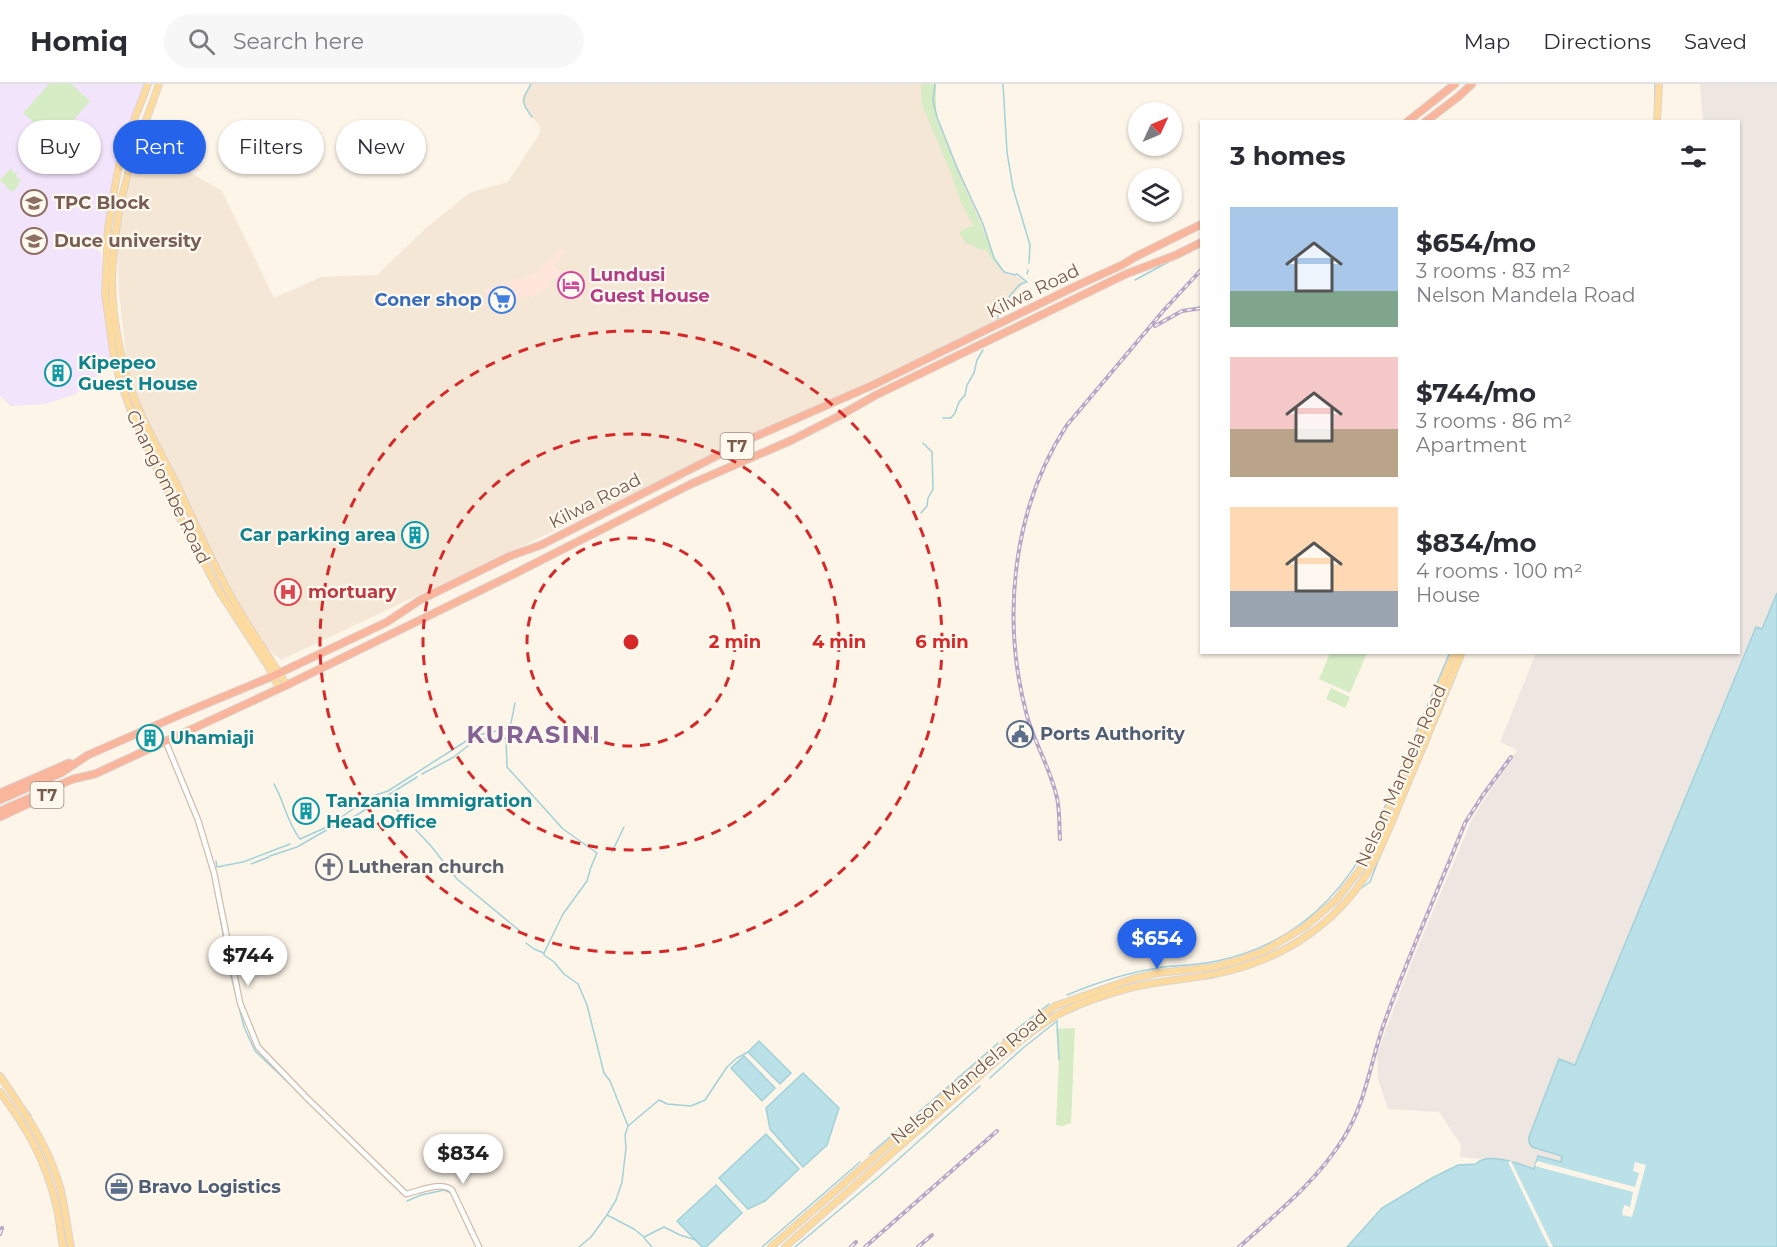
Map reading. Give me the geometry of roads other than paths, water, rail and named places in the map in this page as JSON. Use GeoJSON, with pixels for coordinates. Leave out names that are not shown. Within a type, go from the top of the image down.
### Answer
{"type":"FeatureCollection","features":[{"type":"Feature","properties":{"kind":"highway"},"geometry":{"type":"LineString","coordinates":[[1410,120],[1455,84]]}},
{"type":"Feature","properties":{"kind":"highway"},"geometry":{"type":"LineString","coordinates":[[1428,120],[1472,84]]}},
{"type":"Feature","properties":{"kind":"highway","name":"Kilwa Road"},"geometry":{"type":"LineString","coordinates":[[0,800],[61,773],[87,755],[277,675],[387,622],[420,600],[510,556],[541,545],[752,438],[873,386],[1200,225]]}},
{"type":"Feature","properties":{"kind":"highway","name":"Kilwa Road"},"geometry":{"type":"LineString","coordinates":[[0,811],[73,779],[94,774],[287,685],[691,484],[792,440],[876,395],[1126,274],[1200,243]]}},
{"type":"Feature","properties":{"kind":"highway","name":"T7"},"geometry":{"type":"LineString","coordinates":[[0,793],[87,755]]}},
{"type":"Feature","properties":{"kind":"highway","name":"T7"},"geometry":{"type":"LineString","coordinates":[[0,817],[94,774]]}},
{"type":"Feature","properties":{"kind":"main road","name":"Chang'ombe Road"},"geometry":{"type":"LineString","coordinates":[[148,84],[123,151],[108,228],[105,294],[113,351],[120,381],[134,419],[177,512],[219,591],[270,663]]}},
{"type":"Feature","properties":{"kind":"main road","name":"Chang'ombe Road"},"geometry":{"type":"LineString","coordinates":[[159,84],[128,172],[116,232],[113,275],[114,312],[124,364],[141,415],[225,585],[277,675],[287,685]]}},
{"type":"Feature","properties":{"kind":"main road"},"geometry":{"type":"LineString","coordinates":[[1657,120],[1659,84]]}},
{"type":"Feature","properties":{"kind":"main road","name":"Nelson Mandela Road"},"geometry":{"type":"LineString","coordinates":[[771,1247],[972,1072],[1055,1006],[1132,979],[1239,960],[1264,951],[1286,939],[1322,914],[1362,867],[1454,654]]}},
{"type":"Feature","properties":{"kind":"main road","name":"Nelson Mandela Road"},"geometry":{"type":"LineString","coordinates":[[785,1247],[977,1078],[1023,1039],[1057,1015],[1134,987],[1242,968],[1270,958],[1295,945],[1319,927],[1342,906],[1363,879],[1372,862],[1395,814],[1461,654]]}},
{"type":"Feature","properties":{"kind":"main road"},"geometry":{"type":"LineString","coordinates":[[264,680],[268,675],[270,663],[290,668]]}},
{"type":"Feature","properties":{"kind":"main road","name":"Chang'ombe Road"},"geometry":{"type":"LineString","coordinates":[[277,675],[279,688]]}},
{"type":"Feature","properties":{"kind":"main road"},"geometry":{"type":"LineString","coordinates":[[0,1076],[37,1132],[53,1167],[62,1198],[71,1247]]}},
{"type":"Feature","properties":{"kind":"main road"},"geometry":{"type":"LineString","coordinates":[[0,1092],[21,1120],[41,1158],[57,1208],[63,1247]]}},
{"type":"Feature","properties":{"kind":"street"},"geometry":{"type":"LineString","coordinates":[[165,740],[198,820],[214,873],[240,1004],[258,1047],[406,1194],[441,1186],[447,1186],[452,1190],[479,1247]]}},
{"type":"Feature","properties":{"kind":"water"},"geometry":{"type":"Polygon","coordinates":[[[1777,593],[1777,1247],[1347,1247],[1382,1208],[1458,1165],[1476,1164],[1481,1160],[1495,1159],[1534,1169],[1538,1156],[1561,1162],[1562,1156],[1532,1147],[1529,1137],[1559,1059],[1575,1065],[1756,627],[1762,629],[1777,593]]]}},
{"type":"Feature","properties":{"kind":"water"},"geometry":{"type":"Polygon","coordinates":[[[759,1041],[791,1073],[780,1084],[748,1052],[759,1041]]]}},
{"type":"Feature","properties":{"kind":"water"},"geometry":{"type":"Polygon","coordinates":[[[744,1056],[775,1088],[762,1101],[731,1068],[744,1056]]]}},
{"type":"Feature","properties":{"kind":"water"},"geometry":{"type":"Polygon","coordinates":[[[803,1073],[839,1108],[827,1145],[803,1167],[770,1129],[766,1108],[803,1073]]]}},
{"type":"Feature","properties":{"kind":"water"},"geometry":{"type":"Polygon","coordinates":[[[766,1134],[799,1169],[765,1201],[748,1209],[719,1178],[766,1134]]]}},
{"type":"Feature","properties":{"kind":"water"},"geometry":{"type":"Polygon","coordinates":[[[716,1185],[742,1213],[706,1247],[702,1247],[677,1221],[716,1185]]]}},
{"type":"Feature","properties":{"kind":"waterway"},"geometry":{"type":"LineString","coordinates":[[531,84],[524,104],[532,117]]}},
{"type":"Feature","properties":{"kind":"waterway"},"geometry":{"type":"LineString","coordinates":[[935,84],[933,100],[937,117],[983,224],[994,258],[1004,272],[1017,274],[1027,282]]}},
{"type":"Feature","properties":{"kind":"waterway"},"geometry":{"type":"LineString","coordinates":[[1003,84],[1007,152],[1013,188],[1030,245],[1029,263]]}},
{"type":"Feature","properties":{"kind":"waterway"},"geometry":{"type":"LineString","coordinates":[[1655,84],[1655,107]]}},
{"type":"Feature","properties":{"kind":"waterway"},"geometry":{"type":"LineString","coordinates":[[1135,280],[1174,259]]}},
{"type":"Feature","properties":{"kind":"waterway"},"geometry":{"type":"LineString","coordinates":[[1027,274],[1028,270]]}},
{"type":"Feature","properties":{"kind":"waterway"},"geometry":{"type":"LineString","coordinates":[[998,319],[998,310],[1019,285],[1026,282]]}},
{"type":"Feature","properties":{"kind":"waterway"},"geometry":{"type":"LineString","coordinates":[[943,418],[951,418],[955,413],[959,402],[965,395],[967,385],[983,350]]}},
{"type":"Feature","properties":{"kind":"waterway"},"geometry":{"type":"LineString","coordinates":[[921,513],[927,506],[933,489],[932,452],[923,443]]}},
{"type":"Feature","properties":{"kind":"waterway"},"geometry":{"type":"LineString","coordinates":[[1067,995],[1138,972],[1210,962],[1243,954],[1289,932],[1309,917],[1344,881],[1372,837],[1449,654]]}},
{"type":"Feature","properties":{"kind":"waterway"},"geometry":{"type":"LineString","coordinates":[[1424,752],[1456,675]]}},
{"type":"Feature","properties":{"kind":"waterway"},"geometry":{"type":"LineString","coordinates":[[373,796],[388,791],[474,736],[510,728],[515,703]]}},
{"type":"Feature","properties":{"kind":"waterway"},"geometry":{"type":"LineString","coordinates":[[422,774],[454,757],[474,741],[506,738],[507,767],[563,829],[597,853],[587,881],[563,914],[544,953]]}},
{"type":"Feature","properties":{"kind":"waterway"},"geometry":{"type":"LineString","coordinates":[[1403,802],[1422,756]]}},
{"type":"Feature","properties":{"kind":"waterway"},"geometry":{"type":"LineString","coordinates":[[270,856],[297,847],[337,824],[344,823],[417,777]]}},
{"type":"Feature","properties":{"kind":"waterway"},"geometry":{"type":"LineString","coordinates":[[274,784],[300,839],[327,827],[366,800]]}},
{"type":"Feature","properties":{"kind":"waterway"},"geometry":{"type":"LineString","coordinates":[[385,797],[431,846],[457,879],[526,936]]}},
{"type":"Feature","properties":{"kind":"waterway"},"geometry":{"type":"LineString","coordinates":[[612,852],[624,827]]}},
{"type":"Feature","properties":{"kind":"waterway"},"geometry":{"type":"LineString","coordinates":[[216,861],[217,867],[243,862],[290,844]]}},
{"type":"Feature","properties":{"kind":"waterway"},"geometry":{"type":"LineString","coordinates":[[1360,889],[1370,882],[1381,853]]}},
{"type":"Feature","properties":{"kind":"waterway"},"geometry":{"type":"LineString","coordinates":[[251,864],[269,857]]}},
{"type":"Feature","properties":{"kind":"waterway"},"geometry":{"type":"LineString","coordinates":[[212,873],[230,972],[244,1027],[255,1051],[294,1088]]}},
{"type":"Feature","properties":{"kind":"waterway"},"geometry":{"type":"LineString","coordinates":[[526,943],[544,953],[564,974],[578,984],[587,1005],[604,1073],[610,1081],[628,1126],[625,1135],[626,1148],[622,1182],[616,1200],[607,1215]]}},
{"type":"Feature","properties":{"kind":"waterway"},"geometry":{"type":"LineString","coordinates":[[1203,979],[1245,969]]}},
{"type":"Feature","properties":{"kind":"waterway"},"geometry":{"type":"LineString","coordinates":[[1003,1040],[1049,1004]]}},
{"type":"Feature","properties":{"kind":"waterway"},"geometry":{"type":"LineString","coordinates":[[1071,1012],[1077,1009]]}},
{"type":"Feature","properties":{"kind":"waterway"},"geometry":{"type":"LineString","coordinates":[[990,1078],[1057,1021]]}},
{"type":"Feature","properties":{"kind":"waterway"},"geometry":{"type":"LineString","coordinates":[[1057,1022],[1059,1060]]}},
{"type":"Feature","properties":{"kind":"waterway"},"geometry":{"type":"LineString","coordinates":[[912,1118],[998,1043]]}},
{"type":"Feature","properties":{"kind":"waterway"},"geometry":{"type":"LineString","coordinates":[[628,1126],[659,1100],[667,1104],[691,1106],[705,1100],[727,1067],[748,1052]]}},
{"type":"Feature","properties":{"kind":"waterway"},"geometry":{"type":"LineString","coordinates":[[795,1247],[882,1174],[980,1086]]}},
{"type":"Feature","properties":{"kind":"waterway"},"geometry":{"type":"LineString","coordinates":[[23,1105],[31,1116]]}},
{"type":"Feature","properties":{"kind":"waterway"},"geometry":{"type":"LineString","coordinates":[[870,1154],[898,1130]]}},
{"type":"Feature","properties":{"kind":"waterway"},"geometry":{"type":"LineString","coordinates":[[762,1247],[860,1162]]}},
{"type":"Feature","properties":{"kind":"waterway"},"geometry":{"type":"LineString","coordinates":[[407,1201],[444,1190],[451,1193]]}},
{"type":"Feature","properties":{"kind":"waterway"},"geometry":{"type":"LineString","coordinates":[[579,1247],[591,1237],[607,1215],[644,1237],[664,1227],[696,1240],[694,1238]]}},
{"type":"Feature","properties":{"kind":"waterway"},"geometry":{"type":"LineString","coordinates":[[644,1238],[652,1247]]}},
{"type":"Feature","properties":{"kind":"railway"},"geometry":{"type":"LineString","coordinates":[[1060,839],[1057,798],[1027,716],[1019,679],[1014,604],[1023,529],[1034,492],[1048,458],[1067,425],[1164,310],[1200,271]]}},
{"type":"Feature","properties":{"kind":"railway"},"geometry":{"type":"LineString","coordinates":[[1155,326],[1182,311],[1200,308]]}},
{"type":"Feature","properties":{"kind":"railway"},"geometry":{"type":"LineString","coordinates":[[1239,1247],[1308,1183],[1343,1139],[1358,1109],[1395,993],[1465,823],[1511,757]]}},
{"type":"Feature","properties":{"kind":"railway"},"geometry":{"type":"LineString","coordinates":[[865,1247],[997,1131]]}},
{"type":"Feature","properties":{"kind":"railway"},"geometry":{"type":"LineString","coordinates":[[0,1234],[2,1228]]}},
{"type":"Feature","properties":{"kind":"railway"},"geometry":{"type":"LineString","coordinates":[[918,1247],[932,1235]]}},
{"type":"Feature","properties":{"kind":"railway"},"geometry":{"type":"LineString","coordinates":[[851,1247],[856,1242]]}},
{"type":"Feature","properties":{"kind":"place","name":"TPC Block"},"geometry":{"type":"Point","coordinates":[34,203]}},
{"type":"Feature","properties":{"kind":"place","name":"Duce university"},"geometry":{"type":"Point","coordinates":[34,241]}},
{"type":"Feature","properties":{"kind":"place","name":"Lundusi Guest House"},"geometry":{"type":"Point","coordinates":[571,285]}},
{"type":"Feature","properties":{"kind":"place","name":"Coner shop"},"geometry":{"type":"Point","coordinates":[502,300]}},
{"type":"Feature","properties":{"kind":"place","name":"Kipepeo Guest House"},"geometry":{"type":"Point","coordinates":[58,373]}},
{"type":"Feature","properties":{"kind":"place","name":"Car parking area"},"geometry":{"type":"Point","coordinates":[415,535]}},
{"type":"Feature","properties":{"kind":"place","name":"mortuary"},"geometry":{"type":"Point","coordinates":[288,592]}},
{"type":"Feature","properties":{"kind":"place","name":"Ports Authority"},"geometry":{"type":"Point","coordinates":[1020,734]}},
{"type":"Feature","properties":{"kind":"place","name":"Uhamiaji"},"geometry":{"type":"Point","coordinates":[150,738]}},
{"type":"Feature","properties":{"kind":"place","name":"Tanzania Immigration Head Office"},"geometry":{"type":"Point","coordinates":[306,811]}},
{"type":"Feature","properties":{"kind":"place","name":"Lutheran church"},"geometry":{"type":"Point","coordinates":[329,867]}},
{"type":"Feature","properties":{"kind":"place","name":"Bravo Logistics"},"geometry":{"type":"Point","coordinates":[119,1187]}},
{"type":"Feature","properties":{"kind":"district","name":"KURASINI"},"geometry":{"type":"Point","coordinates":[534,735]}}]}
